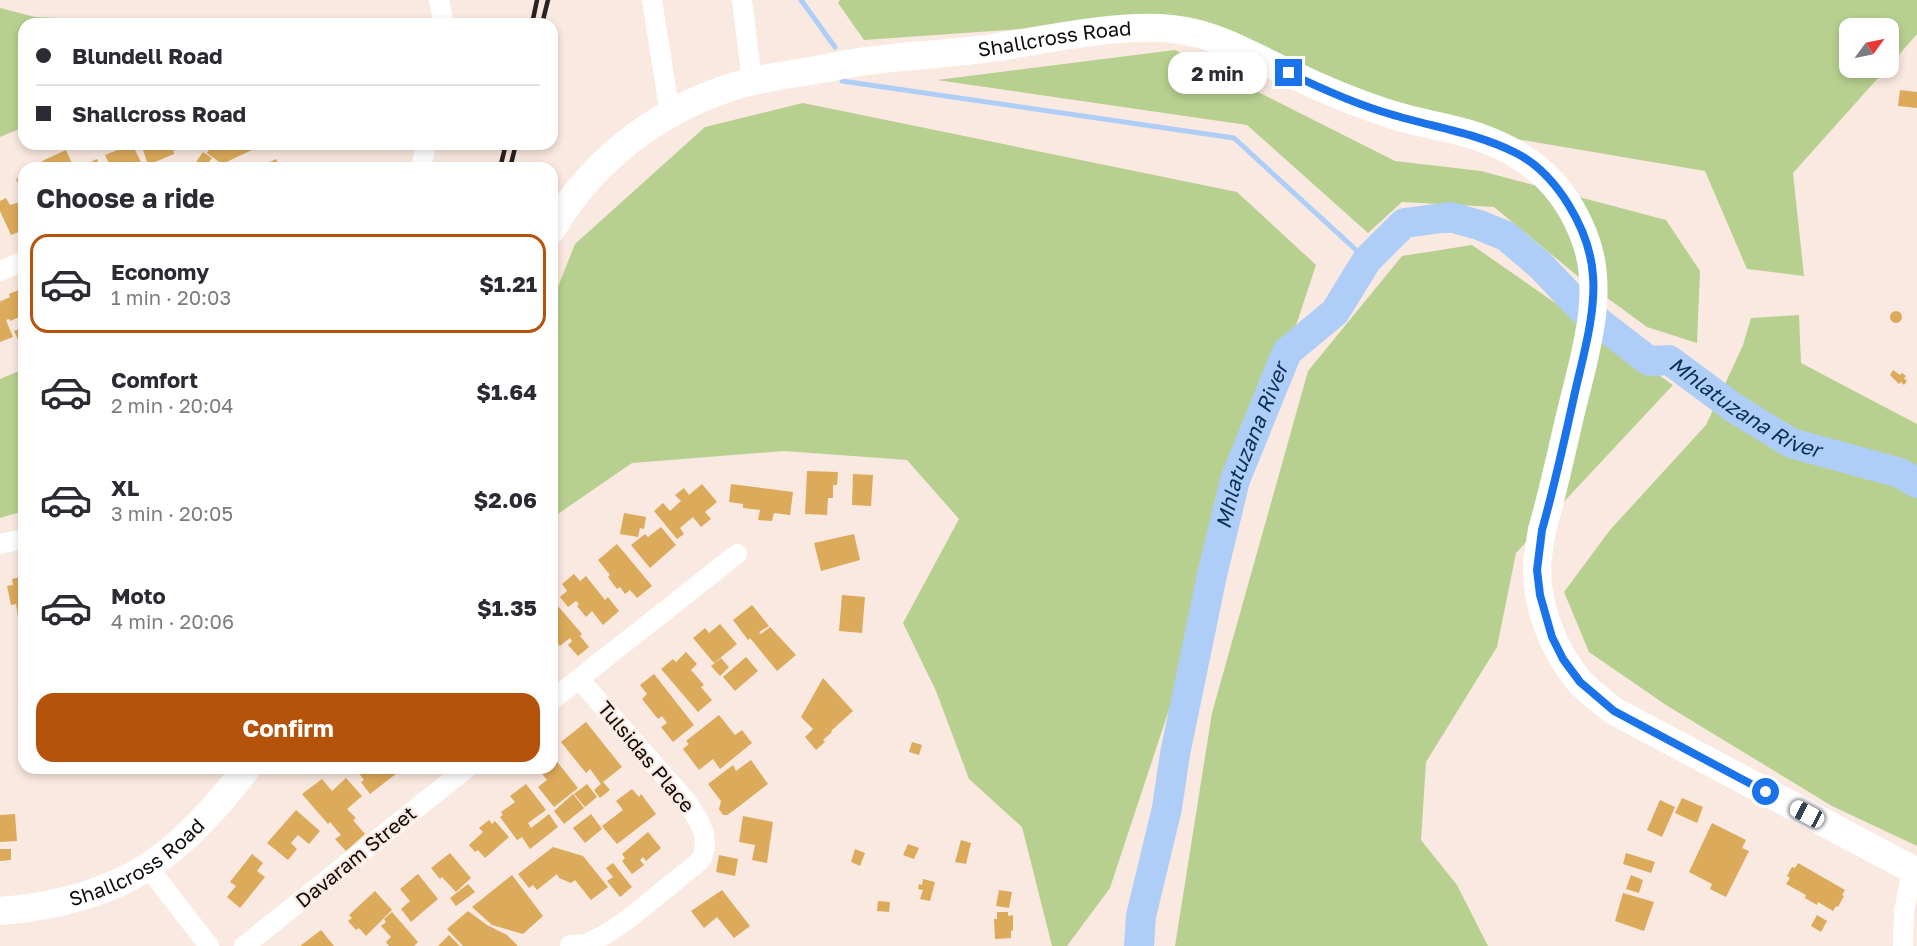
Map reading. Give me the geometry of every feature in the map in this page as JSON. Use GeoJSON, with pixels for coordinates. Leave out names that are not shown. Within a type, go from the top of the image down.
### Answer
{"type":"FeatureCollection","features":[{"type":"Feature","properties":{"kind":"street"},"geometry":{"type":"LineString","coordinates":[[439,0],[443,18]]}},
{"type":"Feature","properties":{"kind":"street"},"geometry":{"type":"LineString","coordinates":[[652,0],[670,114]]}},
{"type":"Feature","properties":{"kind":"street"},"geometry":{"type":"LineString","coordinates":[[742,0],[752,81]]}},
{"type":"Feature","properties":{"kind":"street","name":"Shallcross Road"},"geometry":{"type":"LineString","coordinates":[[558,220],[581,187],[608,158],[630,139],[670,114],[704,98],[752,81],[879,59],[952,53],[1112,29],[1158,28],[1193,32],[1241,49],[1340,96],[1390,114],[1474,136],[1518,154],[1552,183],[1570,206],[1585,238],[1594,277],[1591,319],[1542,530],[1537,570],[1552,637],[1563,659],[1580,682],[1614,711],[1914,871]]}},
{"type":"Feature","properties":{"kind":"street"},"geometry":{"type":"LineString","coordinates":[[0,271],[18,264]]}},
{"type":"Feature","properties":{"kind":"street"},"geometry":{"type":"LineString","coordinates":[[0,544],[18,540]]}},
{"type":"Feature","properties":{"kind":"street"},"geometry":{"type":"LineString","coordinates":[[558,695],[737,554]]}},
{"type":"Feature","properties":{"kind":"street","name":"Tulsidas Place"},"geometry":{"type":"LineString","coordinates":[[570,945],[587,944],[627,920],[695,865],[702,858],[705,847],[704,834],[687,802],[579,679]]}},
{"type":"Feature","properties":{"kind":"street","name":"Shallcross Road"},"geometry":{"type":"LineString","coordinates":[[0,911],[32,908],[77,898],[148,867],[219,804],[242,774]]}},
{"type":"Feature","properties":{"kind":"street","name":"Davaram Street"},"geometry":{"type":"LineString","coordinates":[[244,946],[459,774]]}},
{"type":"Feature","properties":{"kind":"street"},"geometry":{"type":"LineString","coordinates":[[148,867],[209,946]]}},
{"type":"Feature","properties":{"kind":"street"},"geometry":{"type":"LineString","coordinates":[[1902,946],[1904,912],[1914,871]]}},
{"type":"Feature","properties":{"kind":"green space"},"geometry":{"type":"Polygon","coordinates":[[[840,0],[1917,0],[1917,34],[1899,55],[1899,18],[1839,18],[1839,78],[1878,78],[1793,173],[1804,276],[1747,269],[1705,171],[1510,138],[1328,87],[1182,18],[864,40],[838,3],[840,0]]]}},
{"type":"Feature","properties":{"kind":"green space"},"geometry":{"type":"Polygon","coordinates":[[[0,8],[35,17],[59,18],[18,18],[18,130],[0,137],[0,8]]]}},
{"type":"Feature","properties":{"kind":"green space"},"geometry":{"type":"Polygon","coordinates":[[[1175,50],[1395,161],[1481,171],[1666,220],[1700,271],[1697,343],[1647,327],[1580,278],[1494,207],[1402,202],[1368,233],[1247,125],[937,80],[1175,50]]]}},
{"type":"Feature","properties":{"kind":"green space"},"geometry":{"type":"Polygon","coordinates":[[[803,103],[1237,192],[1316,265],[1110,888],[1067,946],[1052,946],[1022,827],[969,779],[936,691],[903,623],[959,519],[907,460],[784,451],[632,463],[558,514],[558,287],[575,244],[705,127],[803,103]]]}},
{"type":"Feature","properties":{"kind":"green space"},"geometry":{"type":"Polygon","coordinates":[[[1472,245],[1673,385],[1516,553],[1497,647],[1426,762],[1421,840],[1457,885],[1488,946],[1175,946],[1212,713],[1308,371],[1402,256],[1472,245]]]}},
{"type":"Feature","properties":{"kind":"green space"},"geometry":{"type":"Polygon","coordinates":[[[1799,315],[1801,363],[1917,424],[1917,846],[1832,806],[1666,705],[1589,652],[1564,592],[1610,530],[1706,425],[1743,345],[1751,318],[1799,315]]]}},
{"type":"Feature","properties":{"kind":"green space"},"geometry":{"type":"Polygon","coordinates":[[[18,372],[18,513],[0,518],[0,379],[18,372]]]}},
{"type":"Feature","properties":{"kind":"building"},"geometry":{"type":"Polygon","coordinates":[[[1900,90],[1917,92],[1917,108],[1898,106],[1900,90]]]}},
{"type":"Feature","properties":{"kind":"building"},"geometry":{"type":"Polygon","coordinates":[[[66,150],[71,162],[42,162],[66,150]]]}},
{"type":"Feature","properties":{"kind":"building"},"geometry":{"type":"Polygon","coordinates":[[[117,150],[135,150],[141,162],[108,162],[105,155],[117,150]]]}},
{"type":"Feature","properties":{"kind":"building"},"geometry":{"type":"Polygon","coordinates":[[[143,150],[173,150],[174,154],[155,162],[147,162],[143,150]]]}},
{"type":"Feature","properties":{"kind":"building"},"geometry":{"type":"Polygon","coordinates":[[[209,150],[252,150],[226,162],[219,162],[207,153],[209,150]]]}},
{"type":"Feature","properties":{"kind":"building"},"geometry":{"type":"Polygon","coordinates":[[[203,152],[212,158],[209,162],[196,162],[203,152]]]}},
{"type":"Feature","properties":{"kind":"building"},"geometry":{"type":"Polygon","coordinates":[[[6,198],[10,205],[18,203],[18,232],[11,235],[0,211],[0,201],[6,198]]]}},
{"type":"Feature","properties":{"kind":"building"},"geometry":{"type":"Polygon","coordinates":[[[18,290],[18,318],[6,320],[13,337],[0,342],[0,300],[4,308],[1,301],[10,297],[9,294],[18,290]]]}},
{"type":"Feature","properties":{"kind":"building"},"geometry":{"type":"Polygon","coordinates":[[[1898,311],[1902,317],[1898,323],[1894,323],[1890,315],[1898,311]]]}},
{"type":"Feature","properties":{"kind":"building"},"geometry":{"type":"Polygon","coordinates":[[[1893,370],[1906,376],[1904,378],[1907,381],[1904,385],[1901,382],[1899,384],[1890,375],[1893,370]]]}},
{"type":"Feature","properties":{"kind":"building"},"geometry":{"type":"Polygon","coordinates":[[[807,471],[838,472],[837,485],[833,485],[833,498],[828,498],[827,515],[805,514],[807,471]]]}},
{"type":"Feature","properties":{"kind":"building"},"geometry":{"type":"Polygon","coordinates":[[[853,474],[873,475],[871,506],[852,505],[853,474]]]}},
{"type":"Feature","properties":{"kind":"building"},"geometry":{"type":"Polygon","coordinates":[[[702,484],[717,502],[705,512],[711,519],[701,527],[693,517],[680,528],[684,534],[677,539],[654,511],[663,503],[670,511],[681,501],[675,495],[684,488],[689,495],[702,484]]]}},
{"type":"Feature","properties":{"kind":"building"},"geometry":{"type":"Polygon","coordinates":[[[731,484],[793,492],[790,515],[774,513],[772,521],[758,520],[760,510],[743,508],[743,504],[729,502],[731,484]]]}},
{"type":"Feature","properties":{"kind":"building"},"geometry":{"type":"Polygon","coordinates":[[[624,513],[646,517],[644,529],[640,528],[638,537],[620,534],[624,513]]]}},
{"type":"Feature","properties":{"kind":"building"},"geometry":{"type":"Polygon","coordinates":[[[661,527],[676,545],[650,568],[631,545],[645,534],[648,537],[661,527]]]}},
{"type":"Feature","properties":{"kind":"building"},"geometry":{"type":"Polygon","coordinates":[[[854,534],[860,560],[821,571],[814,543],[854,534]]]}},
{"type":"Feature","properties":{"kind":"building"},"geometry":{"type":"Polygon","coordinates":[[[617,544],[652,586],[637,598],[630,590],[625,594],[620,587],[617,589],[608,577],[610,575],[598,560],[617,544]]]}},
{"type":"Feature","properties":{"kind":"building"},"geometry":{"type":"Polygon","coordinates":[[[574,574],[580,581],[586,576],[605,600],[608,597],[619,611],[603,625],[592,611],[586,617],[577,606],[579,604],[576,601],[568,607],[560,597],[567,591],[562,584],[574,574]]]}},
{"type":"Feature","properties":{"kind":"building"},"geometry":{"type":"Polygon","coordinates":[[[18,578],[18,617],[16,604],[11,605],[7,586],[13,585],[12,579],[18,578]]]}},
{"type":"Feature","properties":{"kind":"building"},"geometry":{"type":"Polygon","coordinates":[[[842,595],[865,597],[862,633],[839,631],[842,595]]]}},
{"type":"Feature","properties":{"kind":"building"},"geometry":{"type":"Polygon","coordinates":[[[752,605],[769,626],[759,632],[761,634],[770,627],[796,655],[777,671],[733,620],[752,605]]]}},
{"type":"Feature","properties":{"kind":"building"},"geometry":{"type":"Polygon","coordinates":[[[558,606],[582,634],[580,636],[589,647],[578,656],[568,645],[572,641],[570,638],[560,646],[558,644],[558,606]]]}},
{"type":"Feature","properties":{"kind":"building"},"geometry":{"type":"Polygon","coordinates":[[[720,624],[737,644],[714,663],[693,638],[705,628],[709,633],[720,624]]]}},
{"type":"Feature","properties":{"kind":"building"},"geometry":{"type":"Polygon","coordinates":[[[686,652],[697,664],[691,670],[704,685],[701,687],[712,700],[698,712],[661,669],[673,659],[676,662],[686,652]]]}},
{"type":"Feature","properties":{"kind":"building"},"geometry":{"type":"Polygon","coordinates":[[[746,657],[758,671],[735,691],[723,677],[746,657]]]}},
{"type":"Feature","properties":{"kind":"building"},"geometry":{"type":"Polygon","coordinates":[[[721,658],[729,667],[720,676],[711,666],[721,658]]]}},
{"type":"Feature","properties":{"kind":"building"},"geometry":{"type":"Polygon","coordinates":[[[654,674],[694,725],[673,742],[661,727],[667,723],[662,716],[658,719],[642,699],[647,694],[640,685],[654,674]]]}},
{"type":"Feature","properties":{"kind":"building"},"geometry":{"type":"Polygon","coordinates":[[[823,678],[853,711],[831,731],[823,740],[825,742],[816,750],[805,737],[813,729],[801,717],[823,678]]]}},
{"type":"Feature","properties":{"kind":"building"},"geometry":{"type":"Polygon","coordinates":[[[719,715],[735,735],[742,730],[752,743],[720,769],[713,759],[699,770],[683,749],[689,744],[686,741],[719,715]]]}},
{"type":"Feature","properties":{"kind":"building"},"geometry":{"type":"Polygon","coordinates":[[[586,722],[622,767],[603,782],[610,790],[600,798],[594,790],[601,784],[590,769],[586,773],[561,742],[586,722]]]}},
{"type":"Feature","properties":{"kind":"building"},"geometry":{"type":"Polygon","coordinates":[[[912,742],[922,745],[919,755],[909,752],[912,742]]]}},
{"type":"Feature","properties":{"kind":"building"},"geometry":{"type":"Polygon","coordinates":[[[751,760],[768,784],[733,811],[723,815],[719,809],[721,801],[708,784],[733,765],[736,771],[751,760]]]}},
{"type":"Feature","properties":{"kind":"building"},"geometry":{"type":"Polygon","coordinates":[[[558,763],[578,788],[554,807],[538,787],[547,780],[542,774],[558,774],[558,763]]]}},
{"type":"Feature","properties":{"kind":"building"},"geometry":{"type":"Polygon","coordinates":[[[360,774],[396,774],[370,794],[361,782],[364,780],[360,774]]]}},
{"type":"Feature","properties":{"kind":"building"},"geometry":{"type":"Polygon","coordinates":[[[346,778],[362,796],[347,809],[356,818],[353,820],[365,834],[346,851],[335,839],[341,835],[330,822],[328,824],[302,794],[322,779],[332,791],[346,778]]]}},
{"type":"Feature","properties":{"kind":"building"},"geometry":{"type":"Polygon","coordinates":[[[526,784],[546,810],[528,823],[531,828],[549,814],[558,827],[530,849],[522,837],[517,840],[500,817],[503,815],[501,812],[515,802],[510,796],[526,784]]]}},
{"type":"Feature","properties":{"kind":"building"},"geometry":{"type":"Polygon","coordinates":[[[587,784],[597,797],[585,807],[574,794],[587,784]]]}},
{"type":"Feature","properties":{"kind":"building"},"geometry":{"type":"Polygon","coordinates":[[[632,789],[639,797],[641,794],[656,814],[617,844],[602,826],[623,810],[616,801],[632,789]]]}},
{"type":"Feature","properties":{"kind":"building"},"geometry":{"type":"Polygon","coordinates":[[[573,794],[584,808],[564,824],[554,811],[573,794]]]}},
{"type":"Feature","properties":{"kind":"building"},"geometry":{"type":"Polygon","coordinates":[[[1682,798],[1703,807],[1697,823],[1675,813],[1682,798]]]}},
{"type":"Feature","properties":{"kind":"building"},"geometry":{"type":"Polygon","coordinates":[[[1660,800],[1675,807],[1662,837],[1647,830],[1660,800]]]}},
{"type":"Feature","properties":{"kind":"building"},"geometry":{"type":"Polygon","coordinates":[[[296,810],[320,831],[309,844],[298,835],[291,843],[297,849],[288,860],[267,843],[296,810]]]}},
{"type":"Feature","properties":{"kind":"building"},"geometry":{"type":"Polygon","coordinates":[[[15,814],[17,841],[0,842],[0,815],[15,814]]]}},
{"type":"Feature","properties":{"kind":"building"},"geometry":{"type":"Polygon","coordinates":[[[591,814],[602,829],[585,843],[573,828],[591,814]]]}},
{"type":"Feature","properties":{"kind":"building"},"geometry":{"type":"Polygon","coordinates":[[[743,816],[773,822],[767,863],[752,860],[755,845],[739,842],[743,816]]]}},
{"type":"Feature","properties":{"kind":"building"},"geometry":{"type":"Polygon","coordinates":[[[489,820],[492,824],[495,821],[509,837],[485,858],[469,845],[483,832],[479,828],[489,820]]]}},
{"type":"Feature","properties":{"kind":"building"},"geometry":{"type":"Polygon","coordinates":[[[1712,823],[1746,840],[1742,848],[1749,851],[1726,897],[1710,889],[1712,884],[1689,872],[1712,823]]]}},
{"type":"Feature","properties":{"kind":"building"},"geometry":{"type":"Polygon","coordinates":[[[648,832],[661,848],[646,861],[643,857],[640,860],[644,865],[632,874],[622,861],[625,858],[622,854],[648,832]]]}},
{"type":"Feature","properties":{"kind":"building"},"geometry":{"type":"Polygon","coordinates":[[[961,840],[971,843],[966,864],[955,862],[961,840]]]}},
{"type":"Feature","properties":{"kind":"building"},"geometry":{"type":"Polygon","coordinates":[[[908,844],[919,848],[914,859],[903,855],[908,844]]]}},
{"type":"Feature","properties":{"kind":"building"},"geometry":{"type":"Polygon","coordinates":[[[553,847],[583,856],[608,887],[591,900],[575,880],[571,883],[559,878],[557,874],[537,890],[533,885],[529,888],[518,874],[553,847]]]}},
{"type":"Feature","properties":{"kind":"building"},"geometry":{"type":"Polygon","coordinates":[[[0,849],[11,849],[11,860],[0,861],[0,849]]]}},
{"type":"Feature","properties":{"kind":"building"},"geometry":{"type":"Polygon","coordinates":[[[855,849],[865,853],[860,866],[851,862],[855,849]]]}},
{"type":"Feature","properties":{"kind":"building"},"geometry":{"type":"Polygon","coordinates":[[[450,853],[471,878],[456,892],[431,868],[450,853]]]}},
{"type":"Feature","properties":{"kind":"building"},"geometry":{"type":"Polygon","coordinates":[[[1626,853],[1655,862],[1651,873],[1623,864],[1626,853]]]}},
{"type":"Feature","properties":{"kind":"building"},"geometry":{"type":"Polygon","coordinates":[[[252,854],[263,863],[257,871],[265,877],[240,908],[227,897],[236,886],[230,882],[252,854]]]}},
{"type":"Feature","properties":{"kind":"building"},"geometry":{"type":"Polygon","coordinates":[[[719,855],[738,859],[735,876],[716,872],[719,855]]]}},
{"type":"Feature","properties":{"kind":"building"},"geometry":{"type":"Polygon","coordinates":[[[613,863],[632,887],[620,897],[607,881],[613,877],[606,868],[613,863]]]}},
{"type":"Feature","properties":{"kind":"building"},"geometry":{"type":"Polygon","coordinates":[[[1798,863],[1845,890],[1838,907],[1836,906],[1833,911],[1818,902],[1817,905],[1805,898],[1806,895],[1786,884],[1792,867],[1795,868],[1798,863]]]}},
{"type":"Feature","properties":{"kind":"building"},"geometry":{"type":"Polygon","coordinates":[[[418,874],[438,899],[411,922],[401,909],[410,901],[400,889],[418,874]]]}},
{"type":"Feature","properties":{"kind":"building"},"geometry":{"type":"Polygon","coordinates":[[[512,875],[543,916],[523,934],[492,925],[472,907],[512,875]]]}},
{"type":"Feature","properties":{"kind":"building"},"geometry":{"type":"Polygon","coordinates":[[[1631,875],[1643,880],[1639,893],[1626,889],[1631,875]]]}},
{"type":"Feature","properties":{"kind":"building"},"geometry":{"type":"Polygon","coordinates":[[[923,879],[935,882],[930,901],[920,899],[923,890],[918,889],[923,879]]]}},
{"type":"Feature","properties":{"kind":"building"},"geometry":{"type":"Polygon","coordinates":[[[468,884],[475,892],[456,906],[450,898],[468,884]]]}},
{"type":"Feature","properties":{"kind":"building"},"geometry":{"type":"Polygon","coordinates":[[[722,890],[750,926],[734,938],[717,917],[704,928],[691,911],[722,890]]]}},
{"type":"Feature","properties":{"kind":"building"},"geometry":{"type":"Polygon","coordinates":[[[999,890],[1012,892],[1009,908],[996,906],[999,890]]]}},
{"type":"Feature","properties":{"kind":"building"},"geometry":{"type":"Polygon","coordinates":[[[375,891],[392,910],[366,936],[348,921],[352,918],[349,915],[375,891]]]}},
{"type":"Feature","properties":{"kind":"building"},"geometry":{"type":"Polygon","coordinates":[[[1623,893],[1654,902],[1644,931],[1615,921],[1623,893]]]}},
{"type":"Feature","properties":{"kind":"building"},"geometry":{"type":"Polygon","coordinates":[[[878,901],[890,902],[889,912],[877,911],[878,901]]]}},
{"type":"Feature","properties":{"kind":"building"},"geometry":{"type":"Polygon","coordinates":[[[468,911],[487,925],[507,935],[518,946],[463,946],[447,929],[468,911]]]}},
{"type":"Feature","properties":{"kind":"building"},"geometry":{"type":"Polygon","coordinates":[[[392,912],[418,942],[414,946],[389,946],[386,942],[391,937],[381,926],[386,922],[384,919],[392,912]]]}},
{"type":"Feature","properties":{"kind":"building"},"geometry":{"type":"Polygon","coordinates":[[[997,912],[1008,912],[1008,916],[1013,915],[1011,938],[995,939],[994,919],[997,919],[997,912]]]}},
{"type":"Feature","properties":{"kind":"building"},"geometry":{"type":"Polygon","coordinates":[[[1817,915],[1827,921],[1821,932],[1811,926],[1817,915]]]}},
{"type":"Feature","properties":{"kind":"building"},"geometry":{"type":"Polygon","coordinates":[[[321,930],[334,946],[300,946],[321,930]]]}},
{"type":"Feature","properties":{"kind":"building"},"geometry":{"type":"Polygon","coordinates":[[[449,935],[460,946],[438,946],[449,935]]]}},
{"type":"Feature","properties":{"kind":"waterway"},"geometry":{"type":"LineString","coordinates":[[801,0],[835,47]]}},
{"type":"Feature","properties":{"kind":"waterway"},"geometry":{"type":"LineString","coordinates":[[842,81],[1234,138],[1367,260]]}},
{"type":"Feature","properties":{"kind":"waterway","name":"Mhlatuzana River"},"geometry":{"type":"LineString","coordinates":[[1139,946],[1141,916],[1167,808],[1175,754],[1212,575],[1235,480],[1287,352],[1335,312],[1367,260],[1404,223],[1450,217],[1506,236],[1540,265],[1583,310],[1649,361],[1669,360],[1734,408],[1791,443],[1900,473],[1917,483]]}},
{"type":"Feature","properties":{"kind":"railway"},"geometry":{"type":"LineString","coordinates":[[533,18],[537,0]]}},
{"type":"Feature","properties":{"kind":"railway"},"geometry":{"type":"LineString","coordinates":[[544,18],[548,0]]}},
{"type":"Feature","properties":{"kind":"railway"},"geometry":{"type":"LineString","coordinates":[[502,162],[504,150]]}},
{"type":"Feature","properties":{"kind":"railway"},"geometry":{"type":"LineString","coordinates":[[512,162],[514,150]]}},
{"type":"Feature","properties":{"kind":"route"},"geometry":{"type":"LineString","coordinates":[[1289,73],[1340,96],[1390,114],[1474,136],[1518,154],[1552,183],[1570,206],[1585,238],[1594,277],[1591,319],[1583,359],[1539,551],[1537,570],[1540,595],[1552,637],[1563,659],[1580,682],[1614,711],[1766,792]]}}]}
